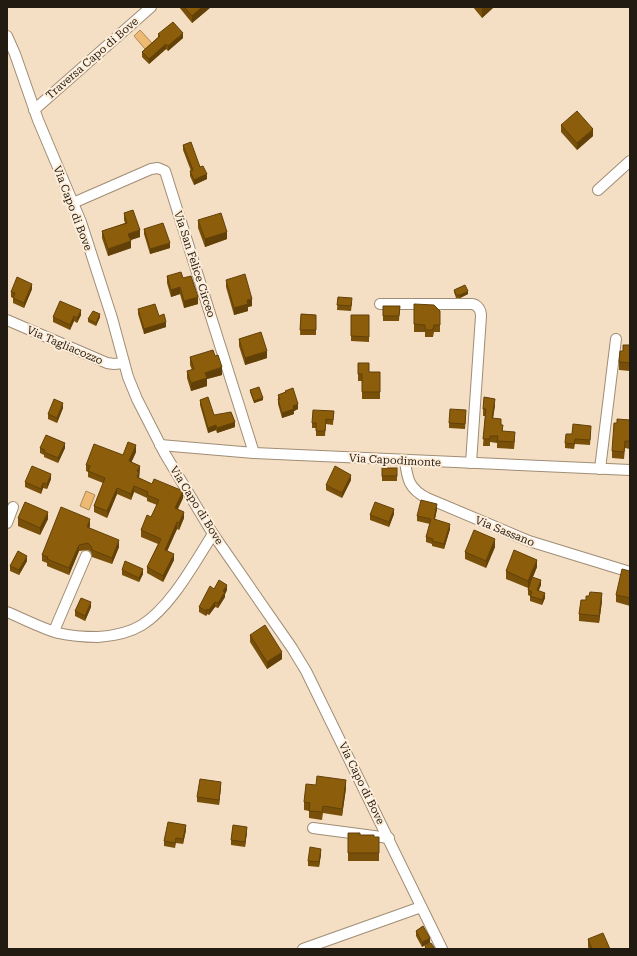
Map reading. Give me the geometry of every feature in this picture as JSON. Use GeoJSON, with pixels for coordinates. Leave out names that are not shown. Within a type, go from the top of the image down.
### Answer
{"type":"FeatureCollection","features":[{"type":"Feature","properties":{"kind":"street","name":"Traversa Capo di Bove"},"geometry":{"type":"LineString","coordinates":[[34,110],[151,7]]}},
{"type":"Feature","properties":{"kind":"street","name":"Via Capo di Bove"},"geometry":{"type":"LineString","coordinates":[[7,36],[15,54],[34,110],[86,238],[134,392],[160,445],[213,534],[302,664],[389,838],[442,949]]}},
{"type":"Feature","properties":{"kind":"street"},"geometry":{"type":"LineString","coordinates":[[598,190],[630,161]]}},
{"type":"Feature","properties":{"kind":"street","name":"Via San Felice Circeo"},"geometry":{"type":"LineString","coordinates":[[73,203],[151,169],[158,168],[165,171],[254,453]]}},
{"type":"Feature","properties":{"kind":"street"},"geometry":{"type":"LineString","coordinates":[[380,304],[472,304],[477,305],[479,308],[481,316],[471,463]]}},
{"type":"Feature","properties":{"kind":"street","name":"Via Tagliacozzo"},"geometry":{"type":"LineString","coordinates":[[7,320],[107,363],[124,363]]}},
{"type":"Feature","properties":{"kind":"street"},"geometry":{"type":"LineString","coordinates":[[600,469],[616,339]]}},
{"type":"Feature","properties":{"kind":"street","name":"Via Capodimonte"},"geometry":{"type":"LineString","coordinates":[[160,445],[254,453],[630,470]]}},
{"type":"Feature","properties":{"kind":"street","name":"Via Sassano"},"geometry":{"type":"LineString","coordinates":[[405,460],[409,482],[420,494],[529,541],[630,572]]}},
{"type":"Feature","properties":{"kind":"street"},"geometry":{"type":"LineString","coordinates":[[7,523],[13,507]]}},
{"type":"Feature","properties":{"kind":"street"},"geometry":{"type":"LineString","coordinates":[[7,612],[54,631],[78,636],[101,636],[121,633],[142,625],[159,610],[174,593],[213,534]]}},
{"type":"Feature","properties":{"kind":"street"},"geometry":{"type":"LineString","coordinates":[[54,631],[86,556]]}},
{"type":"Feature","properties":{"kind":"street"},"geometry":{"type":"LineString","coordinates":[[313,828],[389,838]]}},
{"type":"Feature","properties":{"kind":"street"},"geometry":{"type":"LineString","coordinates":[[303,949],[421,907]]}},
{"type":"Feature","properties":{"kind":"shaded area"},"geometry":{"type":"Polygon","coordinates":[[[140,30],[152,43],[145,49],[134,36],[140,30]]]}},
{"type":"Feature","properties":{"kind":"shaded area"},"geometry":{"type":"Polygon","coordinates":[[[86,491],[95,495],[89,510],[80,506],[86,491]]]}},
{"type":"Feature","properties":{"kind":"building"},"geometry":{"type":"Polygon","coordinates":[[[184,7],[202,7],[192,16],[184,7]]]}},
{"type":"Feature","properties":{"kind":"building"},"geometry":{"type":"Polygon","coordinates":[[[173,22],[183,33],[168,46],[166,44],[149,59],[142,52],[160,36],[158,34],[173,22]]]}},
{"type":"Feature","properties":{"kind":"building"},"geometry":{"type":"Polygon","coordinates":[[[577,111],[593,129],[577,143],[561,125],[577,111]]]}},
{"type":"Feature","properties":{"kind":"building"},"geometry":{"type":"Polygon","coordinates":[[[191,142],[200,167],[203,166],[207,174],[194,180],[190,171],[193,170],[183,145],[191,142]]]}},
{"type":"Feature","properties":{"kind":"building"},"geometry":{"type":"Polygon","coordinates":[[[133,210],[140,230],[128,234],[131,241],[108,249],[102,231],[127,223],[124,213],[133,210]]]}},
{"type":"Feature","properties":{"kind":"building"},"geometry":{"type":"Polygon","coordinates":[[[221,213],[227,232],[205,239],[198,220],[221,213]]]}},
{"type":"Feature","properties":{"kind":"building"},"geometry":{"type":"Polygon","coordinates":[[[163,223],[170,243],[150,249],[144,229],[163,223]]]}},
{"type":"Feature","properties":{"kind":"building"},"geometry":{"type":"Polygon","coordinates":[[[181,272],[183,278],[191,276],[198,297],[184,301],[180,287],[171,290],[167,276],[181,272]]]}},
{"type":"Feature","properties":{"kind":"building"},"geometry":{"type":"Polygon","coordinates":[[[245,274],[252,299],[247,300],[248,304],[234,308],[226,280],[245,274]]]}},
{"type":"Feature","properties":{"kind":"building"},"geometry":{"type":"Polygon","coordinates":[[[17,277],[32,284],[24,303],[13,298],[15,293],[11,292],[17,277]]]}},
{"type":"Feature","properties":{"kind":"building"},"geometry":{"type":"Polygon","coordinates":[[[465,285],[468,291],[460,295],[456,295],[454,290],[465,285]]]}},
{"type":"Feature","properties":{"kind":"building"},"geometry":{"type":"Polygon","coordinates":[[[338,297],[352,298],[351,306],[337,305],[338,297]]]}},
{"type":"Feature","properties":{"kind":"building"},"geometry":{"type":"Polygon","coordinates":[[[60,301],[81,310],[77,318],[74,316],[70,325],[53,317],[60,301]]]}},
{"type":"Feature","properties":{"kind":"building"},"geometry":{"type":"Polygon","coordinates":[[[155,304],[159,316],[164,314],[166,322],[144,329],[138,309],[155,304]]]}},
{"type":"Feature","properties":{"kind":"building"},"geometry":{"type":"Polygon","coordinates":[[[414,304],[434,305],[440,311],[440,325],[434,325],[433,330],[425,330],[425,325],[414,324],[414,304]]]}},
{"type":"Feature","properties":{"kind":"building"},"geometry":{"type":"Polygon","coordinates":[[[383,306],[400,306],[399,316],[383,316],[383,306]]]}},
{"type":"Feature","properties":{"kind":"building"},"geometry":{"type":"Polygon","coordinates":[[[93,311],[100,314],[96,323],[88,319],[93,311]]]}},
{"type":"Feature","properties":{"kind":"building"},"geometry":{"type":"Polygon","coordinates":[[[301,314],[316,315],[316,330],[300,330],[301,314]]]}},
{"type":"Feature","properties":{"kind":"building"},"geometry":{"type":"Polygon","coordinates":[[[351,315],[369,315],[369,337],[351,336],[351,315]]]}},
{"type":"Feature","properties":{"kind":"building"},"geometry":{"type":"Polygon","coordinates":[[[261,332],[267,351],[245,358],[239,339],[261,332]]]}},
{"type":"Feature","properties":{"kind":"building"},"geometry":{"type":"Polygon","coordinates":[[[623,345],[630,345],[630,363],[619,362],[620,351],[623,351],[623,345]]]}},
{"type":"Feature","properties":{"kind":"building"},"geometry":{"type":"Polygon","coordinates":[[[213,350],[215,356],[218,355],[222,367],[205,373],[207,378],[191,383],[187,371],[194,369],[190,357],[213,350]]]}},
{"type":"Feature","properties":{"kind":"building"},"geometry":{"type":"Polygon","coordinates":[[[358,363],[369,363],[369,372],[380,372],[380,392],[362,392],[362,374],[358,374],[358,363]]]}},
{"type":"Feature","properties":{"kind":"building"},"geometry":{"type":"Polygon","coordinates":[[[259,387],[263,398],[254,401],[250,390],[259,387]]]}},
{"type":"Feature","properties":{"kind":"building"},"geometry":{"type":"Polygon","coordinates":[[[293,388],[298,404],[293,406],[294,409],[282,413],[278,395],[293,388]]]}},
{"type":"Feature","properties":{"kind":"building"},"geometry":{"type":"Polygon","coordinates":[[[208,397],[214,415],[231,412],[235,422],[217,428],[216,425],[208,428],[200,400],[208,397]]]}},
{"type":"Feature","properties":{"kind":"building"},"geometry":{"type":"Polygon","coordinates":[[[484,397],[495,399],[492,418],[501,419],[501,425],[503,425],[502,431],[515,432],[514,442],[497,441],[498,436],[490,436],[490,439],[483,439],[486,409],[483,409],[484,397]]]}},
{"type":"Feature","properties":{"kind":"building"},"geometry":{"type":"Polygon","coordinates":[[[54,399],[63,403],[57,418],[48,414],[54,399]]]}},
{"type":"Feature","properties":{"kind":"building"},"geometry":{"type":"Polygon","coordinates":[[[450,409],[466,410],[465,424],[449,423],[450,409]]]}},
{"type":"Feature","properties":{"kind":"building"},"geometry":{"type":"Polygon","coordinates":[[[313,410],[334,411],[333,420],[326,419],[325,431],[316,431],[316,423],[312,423],[313,410]]]}},
{"type":"Feature","properties":{"kind":"building"},"geometry":{"type":"Polygon","coordinates":[[[617,419],[630,420],[630,441],[625,441],[624,452],[612,451],[614,423],[617,423],[617,419]]]}},
{"type":"Feature","properties":{"kind":"building"},"geometry":{"type":"Polygon","coordinates":[[[573,424],[591,426],[590,440],[575,439],[574,444],[565,443],[566,434],[572,434],[573,424]]]}},
{"type":"Feature","properties":{"kind":"building"},"geometry":{"type":"Polygon","coordinates":[[[46,435],[65,443],[58,458],[44,452],[45,450],[40,448],[46,435]]]}},
{"type":"Feature","properties":{"kind":"building"},"geometry":{"type":"Polygon","coordinates":[[[128,442],[136,445],[129,461],[140,466],[137,471],[139,472],[137,477],[152,484],[154,479],[183,491],[175,508],[184,512],[179,523],[177,522],[165,550],[174,554],[163,576],[147,567],[161,539],[141,530],[147,515],[151,517],[159,500],[147,495],[148,492],[134,486],[131,494],[117,488],[107,511],[94,506],[105,478],[88,471],[90,466],[86,465],[94,444],[123,455],[128,442]]]}},
{"type":"Feature","properties":{"kind":"building"},"geometry":{"type":"Polygon","coordinates":[[[32,466],[51,474],[47,484],[43,483],[41,489],[25,482],[32,466]]]}},
{"type":"Feature","properties":{"kind":"building"},"geometry":{"type":"Polygon","coordinates":[[[335,466],[351,475],[342,493],[326,485],[335,466]]]}},
{"type":"Feature","properties":{"kind":"building"},"geometry":{"type":"Polygon","coordinates":[[[382,468],[397,468],[397,476],[382,476],[382,468]]]}},
{"type":"Feature","properties":{"kind":"building"},"geometry":{"type":"Polygon","coordinates":[[[421,500],[437,504],[434,519],[450,524],[444,544],[432,541],[433,539],[426,537],[431,519],[417,516],[421,500]]]}},
{"type":"Feature","properties":{"kind":"building"},"geometry":{"type":"Polygon","coordinates":[[[25,502],[48,512],[40,528],[18,518],[25,502]]]}},
{"type":"Feature","properties":{"kind":"building"},"geometry":{"type":"Polygon","coordinates":[[[375,502],[394,509],[389,522],[370,515],[375,502]]]}},
{"type":"Feature","properties":{"kind":"building"},"geometry":{"type":"Polygon","coordinates":[[[61,507],[90,519],[87,527],[119,540],[112,558],[92,550],[88,543],[79,545],[69,568],[47,559],[48,557],[42,555],[61,507]]]}},
{"type":"Feature","properties":{"kind":"building"},"geometry":{"type":"Polygon","coordinates":[[[474,530],[495,539],[486,561],[465,552],[474,530]]]}},
{"type":"Feature","properties":{"kind":"building"},"geometry":{"type":"Polygon","coordinates":[[[514,550],[537,560],[528,581],[506,571],[514,550]]]}},
{"type":"Feature","properties":{"kind":"building"},"geometry":{"type":"Polygon","coordinates":[[[18,551],[27,556],[19,570],[10,566],[18,551]]]}},
{"type":"Feature","properties":{"kind":"building"},"geometry":{"type":"Polygon","coordinates":[[[125,561],[143,569],[139,578],[122,570],[125,561]]]}},
{"type":"Feature","properties":{"kind":"building"},"geometry":{"type":"Polygon","coordinates":[[[622,569],[630,571],[630,598],[616,595],[622,569]]]}},
{"type":"Feature","properties":{"kind":"building"},"geometry":{"type":"Polygon","coordinates":[[[532,577],[541,580],[537,590],[545,593],[542,600],[530,596],[532,592],[528,590],[532,577]]]}},
{"type":"Feature","properties":{"kind":"building"},"geometry":{"type":"Polygon","coordinates":[[[219,580],[227,585],[223,591],[225,592],[218,603],[215,602],[209,610],[207,609],[206,611],[199,607],[210,586],[214,589],[219,580]]]}},
{"type":"Feature","properties":{"kind":"building"},"geometry":{"type":"Polygon","coordinates":[[[590,592],[602,593],[599,616],[579,614],[581,600],[586,600],[586,596],[589,596],[590,592]]]}},
{"type":"Feature","properties":{"kind":"building"},"geometry":{"type":"Polygon","coordinates":[[[81,598],[91,602],[85,616],[75,611],[81,598]]]}},
{"type":"Feature","properties":{"kind":"building"},"geometry":{"type":"Polygon","coordinates":[[[265,625],[282,652],[267,662],[250,635],[265,625]]]}},
{"type":"Feature","properties":{"kind":"building"},"geometry":{"type":"Polygon","coordinates":[[[317,776],[346,780],[342,809],[323,806],[322,812],[309,811],[310,803],[304,802],[306,784],[316,785],[317,776]]]}},
{"type":"Feature","properties":{"kind":"building"},"geometry":{"type":"Polygon","coordinates":[[[200,779],[221,782],[219,800],[197,797],[200,779]]]}},
{"type":"Feature","properties":{"kind":"building"},"geometry":{"type":"Polygon","coordinates":[[[168,822],[186,825],[183,839],[176,838],[175,843],[164,841],[168,822]]]}},
{"type":"Feature","properties":{"kind":"building"},"geometry":{"type":"Polygon","coordinates":[[[233,825],[247,827],[245,842],[231,840],[233,825]]]}},
{"type":"Feature","properties":{"kind":"building"},"geometry":{"type":"Polygon","coordinates":[[[348,833],[360,833],[360,835],[374,835],[374,837],[379,837],[379,853],[348,853],[348,833]]]}},
{"type":"Feature","properties":{"kind":"building"},"geometry":{"type":"Polygon","coordinates":[[[310,847],[321,849],[319,862],[308,861],[310,847]]]}},
{"type":"Feature","properties":{"kind":"building"},"geometry":{"type":"Polygon","coordinates":[[[423,926],[430,938],[422,942],[416,931],[423,926]]]}},
{"type":"Feature","properties":{"kind":"building"},"geometry":{"type":"Polygon","coordinates":[[[603,933],[610,949],[592,949],[588,939],[603,933]]]}},
{"type":"Feature","properties":{"kind":"building"},"geometry":{"type":"Polygon","coordinates":[[[431,943],[435,949],[426,949],[425,946],[431,943]]]}}]}
